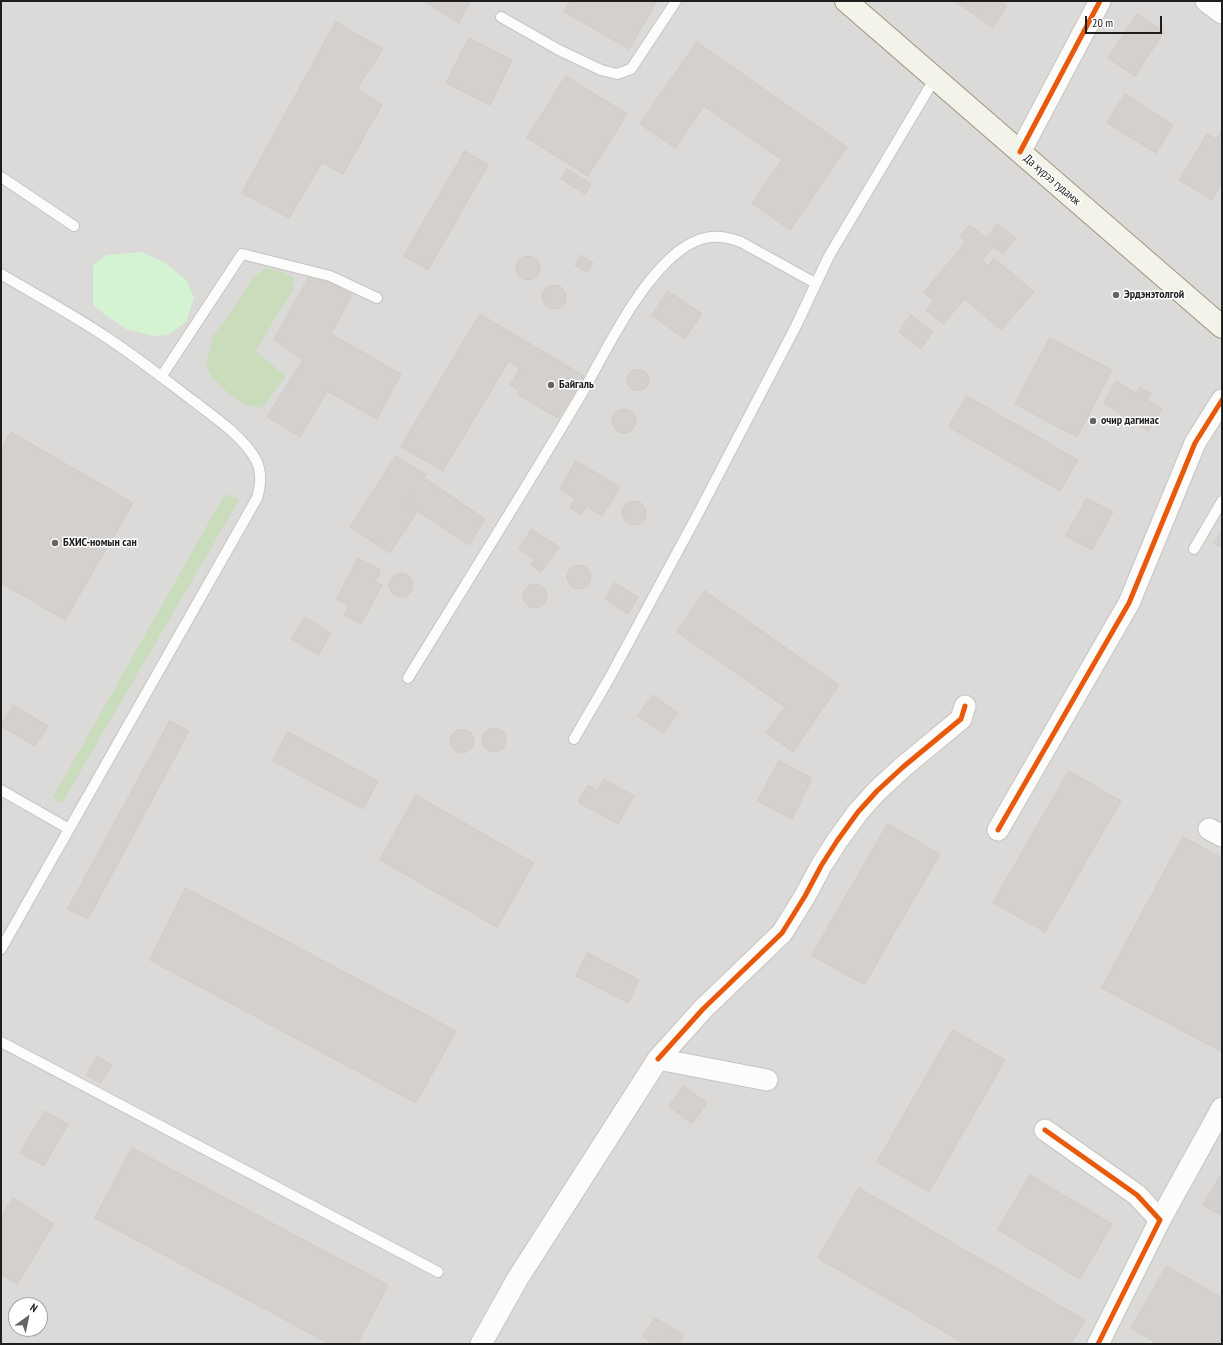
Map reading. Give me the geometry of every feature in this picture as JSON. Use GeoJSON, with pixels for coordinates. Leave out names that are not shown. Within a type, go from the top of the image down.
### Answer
{"type":"FeatureCollection","features":[{"type":"Feature","properties":{"kind":"main road","name":"Да хүрээ гудамж"},"geometry":{"type":"LineString","coordinates":[[846,1],[1222,327]]}},
{"type":"Feature","properties":{"kind":"street"},"geometry":{"type":"LineString","coordinates":[[1020,152],[1100,1]]}},
{"type":"Feature","properties":{"kind":"street"},"geometry":{"type":"LineString","coordinates":[[1206,1],[1222,13]]}},
{"type":"Feature","properties":{"kind":"street"},"geometry":{"type":"LineString","coordinates":[[998,830],[1129,603],[1195,443],[1222,400]]}},
{"type":"Feature","properties":{"kind":"street"},"geometry":{"type":"LineString","coordinates":[[481,1344],[518,1278],[658,1059],[703,1009],[782,933],[805,896],[821,866],[858,812],[877,791],[903,767],[961,719],[965,706]]}},
{"type":"Feature","properties":{"kind":"street"},"geometry":{"type":"LineString","coordinates":[[658,1059],[768,1080]]}},
{"type":"Feature","properties":{"kind":"street"},"geometry":{"type":"LineString","coordinates":[[1098,1344],[1160,1220],[1222,1108]]}},
{"type":"Feature","properties":{"kind":"street"},"geometry":{"type":"LineString","coordinates":[[1046,1130],[1137,1195],[1160,1220]]}},
{"type":"Feature","properties":{"kind":"lane"},"geometry":{"type":"LineString","coordinates":[[501,17],[559,50],[601,70],[617,74],[632,69],[676,1]]}},
{"type":"Feature","properties":{"kind":"lane"},"geometry":{"type":"LineString","coordinates":[[574,739],[677,555],[764,389],[829,256],[936,78]]}},
{"type":"Feature","properties":{"kind":"lane"},"geometry":{"type":"LineString","coordinates":[[1,177],[74,226]]}},
{"type":"Feature","properties":{"kind":"lane"},"geometry":{"type":"LineString","coordinates":[[408,678],[578,400],[628,312],[653,276],[667,262],[680,250],[693,242],[716,236],[728,237],[741,242],[815,283]]}},
{"type":"Feature","properties":{"kind":"lane"},"geometry":{"type":"LineString","coordinates":[[162,377],[242,254],[330,276],[377,298]]}},
{"type":"Feature","properties":{"kind":"lane"},"geometry":{"type":"LineString","coordinates":[[1,274],[105,336],[214,417],[237,436],[248,448],[256,460],[261,480],[257,498],[1,949]]}},
{"type":"Feature","properties":{"kind":"lane"},"geometry":{"type":"LineString","coordinates":[[1194,549],[1222,501]]}},
{"type":"Feature","properties":{"kind":"lane"},"geometry":{"type":"LineString","coordinates":[[1,790],[69,829]]}},
{"type":"Feature","properties":{"kind":"lane"},"geometry":{"type":"LineString","coordinates":[[1,1042],[438,1272]]}},
{"type":"Feature","properties":{"kind":"shaded area"},"geometry":{"type":"Polygon","coordinates":[[[1,1],[1222,1],[1222,1344],[1,1344],[1,1]]]}},
{"type":"Feature","properties":{"kind":"shaded area"},"geometry":{"type":"Polygon","coordinates":[[[1,105],[127,183],[119,224],[69,298],[1,258],[1,105]]]}},
{"type":"Feature","properties":{"kind":"shaded area"},"geometry":{"type":"Polygon","coordinates":[[[517,407],[548,426],[511,487],[480,468],[517,407]]]}},
{"type":"Feature","properties":{"kind":"shaded area"},"geometry":{"type":"Polygon","coordinates":[[[311,412],[348,433],[336,455],[297,434],[311,412]]]}},
{"type":"Feature","properties":{"kind":"green space"},"geometry":{"type":"Polygon","coordinates":[[[141,252],[164,262],[187,281],[194,298],[186,322],[168,335],[153,336],[126,329],[93,305],[93,265],[106,255],[141,252]]]}},
{"type":"Feature","properties":{"kind":"green space"},"geometry":{"type":"Polygon","coordinates":[[[265,268],[282,272],[294,278],[293,290],[255,351],[286,376],[262,408],[244,404],[229,394],[211,376],[206,365],[213,336],[235,307],[251,280],[265,268]]]}},
{"type":"Feature","properties":{"kind":"green space"},"geometry":{"type":"Polygon","coordinates":[[[225,494],[239,500],[62,803],[53,797],[225,494]]]}},
{"type":"Feature","properties":{"kind":"building"},"geometry":{"type":"Polygon","coordinates":[[[470,1],[459,23],[425,2],[470,1]]]}},
{"type":"Feature","properties":{"kind":"building"},"geometry":{"type":"Polygon","coordinates":[[[570,1],[657,1],[629,49],[564,12],[570,1]]]}},
{"type":"Feature","properties":{"kind":"building"},"geometry":{"type":"Polygon","coordinates":[[[955,1],[999,1],[1007,6],[993,27],[955,1]]]}},
{"type":"Feature","properties":{"kind":"building"},"geometry":{"type":"Polygon","coordinates":[[[1137,14],[1164,32],[1135,76],[1108,58],[1137,14]]]}},
{"type":"Feature","properties":{"kind":"building"},"geometry":{"type":"Polygon","coordinates":[[[336,22],[383,49],[357,88],[382,105],[343,174],[322,162],[289,218],[242,193],[336,22]]]}},
{"type":"Feature","properties":{"kind":"building"},"geometry":{"type":"Polygon","coordinates":[[[469,38],[512,60],[490,105],[446,83],[469,38]]]}},
{"type":"Feature","properties":{"kind":"building"},"geometry":{"type":"Polygon","coordinates":[[[697,42],[847,147],[790,230],[752,203],[782,160],[704,106],[675,148],[640,124],[697,42]]]}},
{"type":"Feature","properties":{"kind":"building"},"geometry":{"type":"Polygon","coordinates":[[[566,76],[627,114],[588,176],[527,138],[566,76]]]}},
{"type":"Feature","properties":{"kind":"building"},"geometry":{"type":"Polygon","coordinates":[[[1125,94],[1173,125],[1156,153],[1107,123],[1125,94]]]}},
{"type":"Feature","properties":{"kind":"building"},"geometry":{"type":"Polygon","coordinates":[[[1222,130],[1222,183],[1212,200],[1179,180],[1207,134],[1216,139],[1222,130]]]}},
{"type":"Feature","properties":{"kind":"building"},"geometry":{"type":"Polygon","coordinates":[[[465,151],[488,165],[428,270],[404,256],[465,151]]]}},
{"type":"Feature","properties":{"kind":"building"},"geometry":{"type":"Polygon","coordinates":[[[567,169],[591,184],[585,194],[561,179],[567,169]]]}},
{"type":"Feature","properties":{"kind":"building"},"geometry":{"type":"Polygon","coordinates":[[[998,224],[1016,238],[1003,254],[993,247],[982,260],[988,266],[994,258],[1034,292],[1001,330],[965,299],[943,324],[926,310],[934,301],[924,292],[966,242],[959,237],[970,225],[986,238],[998,224]]]}},
{"type":"Feature","properties":{"kind":"building"},"geometry":{"type":"Polygon","coordinates":[[[581,255],[593,263],[587,273],[575,265],[581,255]]]}},
{"type":"Feature","properties":{"kind":"building"},"geometry":{"type":"Polygon","coordinates":[[[528,256],[536,260],[540,268],[536,276],[528,280],[520,276],[516,268],[520,260],[528,256]]]}},
{"type":"Feature","properties":{"kind":"building"},"geometry":{"type":"Polygon","coordinates":[[[312,272],[352,295],[331,334],[401,374],[377,419],[327,391],[300,437],[267,417],[303,360],[274,340],[312,272]]]}},
{"type":"Feature","properties":{"kind":"building"},"geometry":{"type":"Polygon","coordinates":[[[554,285],[563,288],[566,297],[563,306],[554,309],[545,306],[542,297],[545,288],[554,285]]]}},
{"type":"Feature","properties":{"kind":"building"},"geometry":{"type":"Polygon","coordinates":[[[668,291],[702,314],[685,339],[652,316],[668,291]]]}},
{"type":"Feature","properties":{"kind":"building"},"geometry":{"type":"Polygon","coordinates":[[[480,314],[584,376],[558,418],[517,394],[519,390],[510,385],[520,368],[509,361],[443,471],[401,447],[480,314]]]}},
{"type":"Feature","properties":{"kind":"building"},"geometry":{"type":"Polygon","coordinates":[[[911,315],[933,332],[921,349],[899,332],[911,315]]]}},
{"type":"Feature","properties":{"kind":"building"},"geometry":{"type":"Polygon","coordinates":[[[1050,338],[1112,370],[1077,437],[1015,404],[1050,338]]]}},
{"type":"Feature","properties":{"kind":"building"},"geometry":{"type":"Polygon","coordinates":[[[638,369],[646,372],[649,380],[646,388],[638,391],[630,388],[627,380],[630,372],[638,369]]]}},
{"type":"Feature","properties":{"kind":"building"},"geometry":{"type":"Polygon","coordinates":[[[1117,381],[1136,393],[1140,387],[1151,394],[1147,400],[1162,409],[1148,431],[1104,403],[1117,381]]]}},
{"type":"Feature","properties":{"kind":"building"},"geometry":{"type":"Polygon","coordinates":[[[967,396],[1078,460],[1060,491],[949,427],[967,396]]]}},
{"type":"Feature","properties":{"kind":"building"},"geometry":{"type":"Polygon","coordinates":[[[624,409],[633,412],[636,421],[633,430],[624,433],[615,430],[612,421],[615,412],[624,409]]]}},
{"type":"Feature","properties":{"kind":"building","name":"БХИС-номын сан"},"geometry":{"type":"Polygon","coordinates":[[[11,432],[133,503],[65,620],[1,583],[1,448],[11,432]]]}},
{"type":"Feature","properties":{"kind":"building"},"geometry":{"type":"Polygon","coordinates":[[[396,456],[426,475],[406,505],[417,512],[390,553],[350,527],[396,456]]]}},
{"type":"Feature","properties":{"kind":"building"},"geometry":{"type":"Polygon","coordinates":[[[576,461],[620,487],[602,516],[587,506],[581,515],[570,508],[575,499],[560,489],[576,461]]]}},
{"type":"Feature","properties":{"kind":"building"},"geometry":{"type":"Polygon","coordinates":[[[426,479],[485,519],[469,545],[408,505],[426,479]]]}},
{"type":"Feature","properties":{"kind":"building"},"geometry":{"type":"Polygon","coordinates":[[[1087,498],[1113,512],[1092,550],[1066,536],[1087,498]]]}},
{"type":"Feature","properties":{"kind":"building"},"geometry":{"type":"Polygon","coordinates":[[[634,501],[642,505],[646,513],[642,521],[634,525],[626,521],[622,513],[626,505],[634,501]]]}},
{"type":"Feature","properties":{"kind":"building"},"geometry":{"type":"Polygon","coordinates":[[[532,529],[559,547],[541,572],[531,565],[534,559],[519,549],[532,529]]]}},
{"type":"Feature","properties":{"kind":"building"},"geometry":{"type":"Polygon","coordinates":[[[1222,531],[1222,548],[1214,543],[1222,531]]]}},
{"type":"Feature","properties":{"kind":"building"},"geometry":{"type":"Polygon","coordinates":[[[358,558],[381,570],[375,582],[382,585],[361,624],[344,615],[349,606],[337,599],[358,558]]]}},
{"type":"Feature","properties":{"kind":"building"},"geometry":{"type":"Polygon","coordinates":[[[579,565],[588,568],[591,577],[588,586],[579,589],[570,586],[567,577],[570,568],[579,565]]]}},
{"type":"Feature","properties":{"kind":"building"},"geometry":{"type":"Polygon","coordinates":[[[401,573],[410,576],[413,585],[410,594],[401,597],[392,594],[389,585],[392,576],[401,573]]]}},
{"type":"Feature","properties":{"kind":"building"},"geometry":{"type":"Polygon","coordinates":[[[615,583],[638,597],[628,614],[605,599],[615,583]]]}},
{"type":"Feature","properties":{"kind":"building"},"geometry":{"type":"Polygon","coordinates":[[[535,584],[544,587],[547,596],[544,605],[535,608],[526,605],[523,596],[526,587],[535,584]]]}},
{"type":"Feature","properties":{"kind":"building"},"geometry":{"type":"Polygon","coordinates":[[[705,591],[839,685],[793,752],[766,733],[785,707],[677,632],[705,591]]]}},
{"type":"Feature","properties":{"kind":"building"},"geometry":{"type":"Polygon","coordinates":[[[305,617],[331,633],[318,655],[292,639],[305,617]]]}},
{"type":"Feature","properties":{"kind":"building"},"geometry":{"type":"Polygon","coordinates":[[[653,695],[678,713],[663,733],[638,716],[653,695]]]}},
{"type":"Feature","properties":{"kind":"building"},"geometry":{"type":"Polygon","coordinates":[[[14,705],[48,726],[35,746],[1,726],[14,705]]]}},
{"type":"Feature","properties":{"kind":"building"},"geometry":{"type":"Polygon","coordinates":[[[170,721],[189,731],[88,919],[68,909],[170,721]]]}},
{"type":"Feature","properties":{"kind":"building"},"geometry":{"type":"Polygon","coordinates":[[[494,728],[503,731],[506,740],[503,749],[494,752],[485,749],[482,740],[485,731],[494,728]]]}},
{"type":"Feature","properties":{"kind":"building"},"geometry":{"type":"Polygon","coordinates":[[[462,729],[471,732],[474,741],[471,750],[462,753],[453,750],[450,741],[453,732],[462,729]]]}},
{"type":"Feature","properties":{"kind":"building"},"geometry":{"type":"Polygon","coordinates":[[[288,732],[378,781],[363,809],[273,761],[288,732]]]}},
{"type":"Feature","properties":{"kind":"building"},"geometry":{"type":"Polygon","coordinates":[[[779,761],[812,778],[792,819],[758,801],[779,761]]]}},
{"type":"Feature","properties":{"kind":"building"},"geometry":{"type":"Polygon","coordinates":[[[1069,771],[1121,801],[1045,932],[993,903],[1069,771]]]}},
{"type":"Feature","properties":{"kind":"building"},"geometry":{"type":"Polygon","coordinates":[[[604,779],[634,796],[618,824],[578,802],[588,785],[597,790],[604,779]]]}},
{"type":"Feature","properties":{"kind":"building"},"geometry":{"type":"Polygon","coordinates":[[[416,795],[534,863],[497,927],[380,860],[416,795]]]}},
{"type":"Feature","properties":{"kind":"building"},"geometry":{"type":"Polygon","coordinates":[[[888,824],[940,854],[864,985],[812,955],[888,824]]]}},
{"type":"Feature","properties":{"kind":"building"},"geometry":{"type":"Polygon","coordinates":[[[1183,837],[1222,858],[1222,1052],[1102,988],[1183,837]]]}},
{"type":"Feature","properties":{"kind":"building"},"geometry":{"type":"Polygon","coordinates":[[[186,888],[456,1031],[416,1103],[150,960],[186,888]]]}},
{"type":"Feature","properties":{"kind":"building"},"geometry":{"type":"Polygon","coordinates":[[[588,953],[639,980],[628,1003],[576,976],[588,953]]]}},
{"type":"Feature","properties":{"kind":"building"},"geometry":{"type":"Polygon","coordinates":[[[953,1030],[1005,1060],[929,1192],[877,1162],[953,1030]]]}},
{"type":"Feature","properties":{"kind":"building"},"geometry":{"type":"Polygon","coordinates":[[[98,1056],[112,1065],[100,1083],[86,1075],[98,1056]]]}},
{"type":"Feature","properties":{"kind":"building"},"geometry":{"type":"Polygon","coordinates":[[[684,1086],[707,1103],[692,1124],[669,1106],[684,1086]]]}},
{"type":"Feature","properties":{"kind":"building"},"geometry":{"type":"Polygon","coordinates":[[[45,1111],[68,1124],[44,1166],[20,1153],[45,1111]]]}},
{"type":"Feature","properties":{"kind":"building"},"geometry":{"type":"Polygon","coordinates":[[[132,1148],[388,1285],[357,1344],[330,1344],[95,1218],[132,1148]]]}},
{"type":"Feature","properties":{"kind":"building"},"geometry":{"type":"Polygon","coordinates":[[[1222,1173],[1222,1216],[1203,1205],[1222,1173]]]}},
{"type":"Feature","properties":{"kind":"building"},"geometry":{"type":"Polygon","coordinates":[[[1030,1175],[1112,1224],[1080,1279],[998,1230],[1030,1175]]]}},
{"type":"Feature","properties":{"kind":"building"},"geometry":{"type":"Polygon","coordinates":[[[859,1188],[1085,1320],[1071,1344],[965,1344],[818,1258],[859,1188]]]}},
{"type":"Feature","properties":{"kind":"building"},"geometry":{"type":"Polygon","coordinates":[[[13,1198],[54,1224],[17,1284],[1,1274],[1,1217],[13,1198]]]}},
{"type":"Feature","properties":{"kind":"building"},"geometry":{"type":"Polygon","coordinates":[[[1167,1266],[1222,1298],[1222,1344],[1158,1344],[1131,1328],[1167,1266]]]}},
{"type":"Feature","properties":{"kind":"building"},"geometry":{"type":"Polygon","coordinates":[[[655,1318],[684,1335],[679,1344],[654,1344],[643,1337],[655,1318]]]}},
{"type":"Feature","properties":{"kind":"cycle path"},"geometry":{"type":"LineString","coordinates":[[1020,152],[1100,1]]}},
{"type":"Feature","properties":{"kind":"cycle path"},"geometry":{"type":"LineString","coordinates":[[998,830],[1129,603],[1195,443],[1222,400]]}},
{"type":"Feature","properties":{"kind":"cycle path"},"geometry":{"type":"LineString","coordinates":[[658,1059],[703,1009],[782,933],[805,896],[821,866],[858,812],[877,791],[903,767],[961,719],[965,706]]}},
{"type":"Feature","properties":{"kind":"cycle path"},"geometry":{"type":"LineString","coordinates":[[1045,1130],[1137,1195],[1160,1220],[1098,1344]]}},
{"type":"Feature","properties":{"kind":"place","name":"Эрдэнэтолгой"},"geometry":{"type":"Point","coordinates":[1116,295]}},
{"type":"Feature","properties":{"kind":"place","name":"Байгаль"},"geometry":{"type":"Point","coordinates":[551,385]}},
{"type":"Feature","properties":{"kind":"place","name":"очир дагинас"},"geometry":{"type":"Point","coordinates":[1093,421]}},
{"type":"Feature","properties":{"kind":"place","name":"БХИС-номын сан"},"geometry":{"type":"Point","coordinates":[55,543]}}]}
